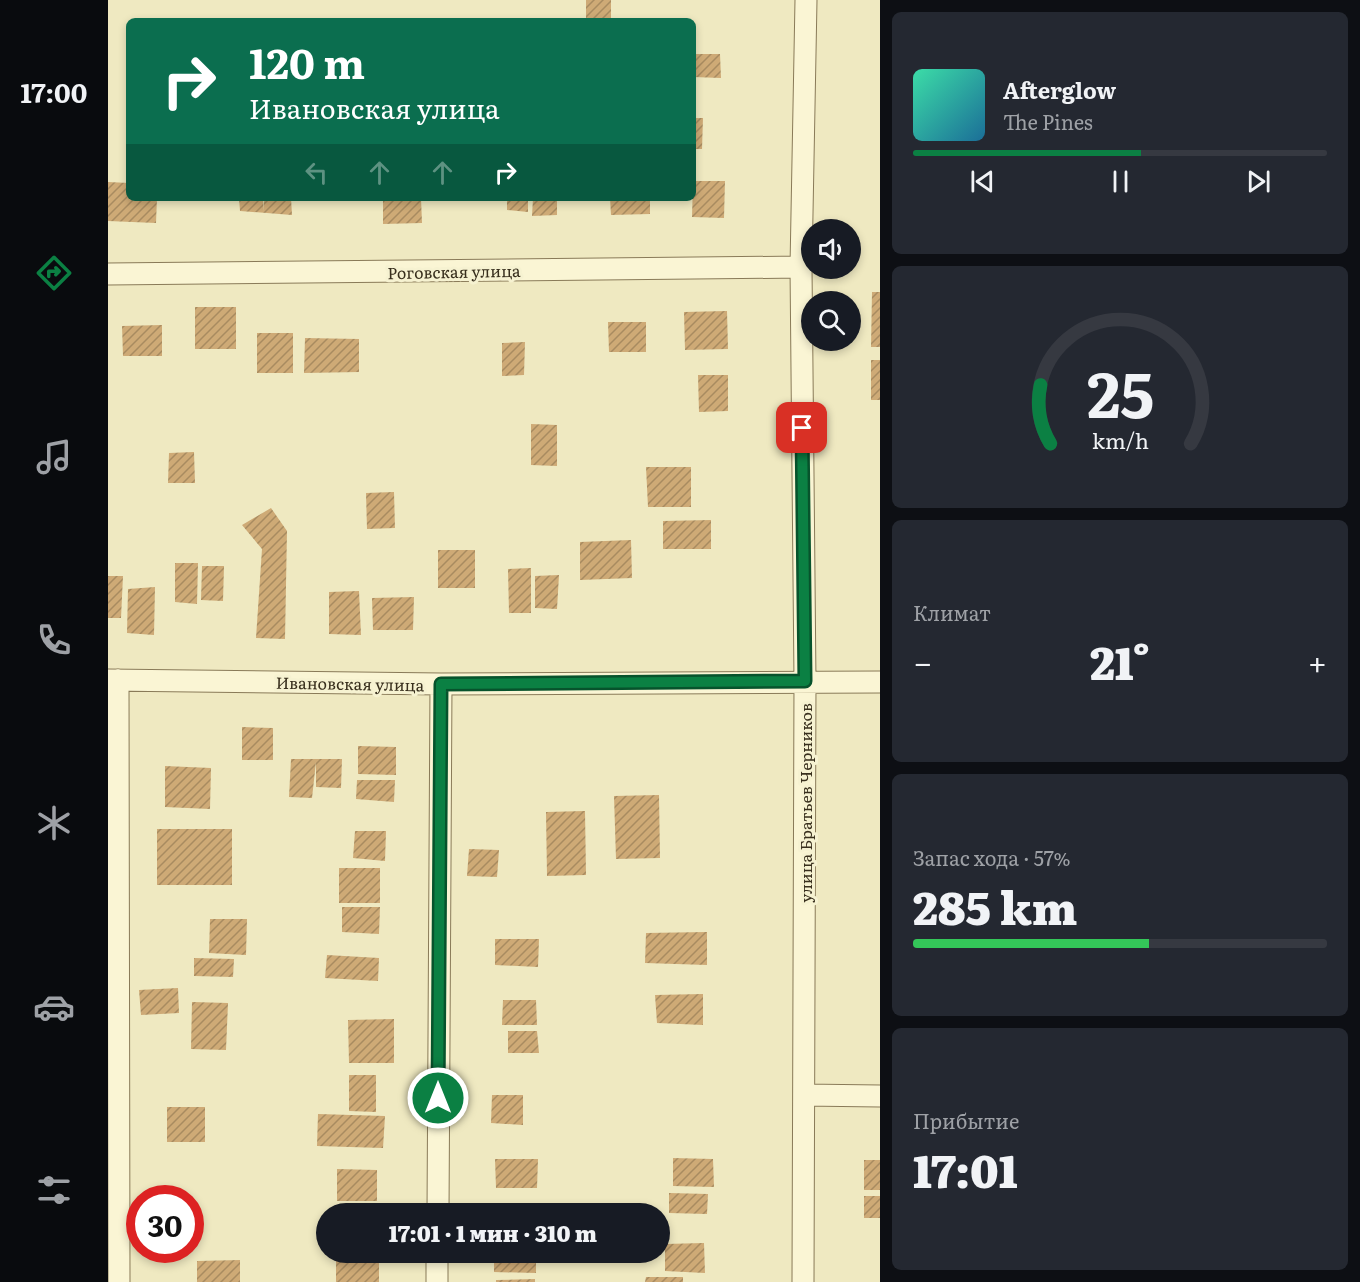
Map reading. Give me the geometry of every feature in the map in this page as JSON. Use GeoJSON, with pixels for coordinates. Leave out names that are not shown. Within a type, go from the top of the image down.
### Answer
{"type":"FeatureCollection","features":[{"type":"Feature","properties":{"kind":"street","name":"улица Братьев Черников"},"geometry":{"type":"LineString","coordinates":[[802,219],[806,0]]}},
{"type":"Feature","properties":{"kind":"street","name":"Роговская улица"},"geometry":{"type":"LineString","coordinates":[[108,274],[801,267]]}},
{"type":"Feature","properties":{"kind":"street","name":"улица Братьев Черников"},"geometry":{"type":"LineString","coordinates":[[801,279],[805,681],[803,1282]]}},
{"type":"Feature","properties":{"kind":"street","name":"Ивановская улица"},"geometry":{"type":"LineString","coordinates":[[113,680],[441,684],[880,682]]}},
{"type":"Feature","properties":{"kind":"street"},"geometry":{"type":"LineString","coordinates":[[113,680],[119,1282]]}},
{"type":"Feature","properties":{"kind":"street"},"geometry":{"type":"LineString","coordinates":[[438,1203],[441,684]]}},
{"type":"Feature","properties":{"kind":"street"},"geometry":{"type":"LineString","coordinates":[[804,1095],[880,1096]]}},
{"type":"Feature","properties":{"kind":"street"},"geometry":{"type":"LineString","coordinates":[[437,1263],[437,1282]]}},
{"type":"Feature","properties":{"kind":"building"},"geometry":{"type":"Polygon","coordinates":[[[586,0],[611,0],[611,18],[586,18],[586,0]]]}},
{"type":"Feature","properties":{"kind":"building"},"geometry":{"type":"Polygon","coordinates":[[[696,54],[720,54],[721,78],[696,77],[696,54]]]}},
{"type":"Feature","properties":{"kind":"building"},"geometry":{"type":"Polygon","coordinates":[[[696,118],[703,118],[702,149],[696,149],[696,118]]]}},
{"type":"Feature","properties":{"kind":"building"},"geometry":{"type":"Polygon","coordinates":[[[696,181],[725,181],[724,218],[692,217],[692,201],[696,201],[696,181]]]}},
{"type":"Feature","properties":{"kind":"building"},"geometry":{"type":"Polygon","coordinates":[[[108,182],[126,183],[126,201],[157,201],[156,223],[108,221],[108,182]]]}},
{"type":"Feature","properties":{"kind":"building"},"geometry":{"type":"Polygon","coordinates":[[[239,201],[263,201],[264,211],[264,201],[291,201],[292,215],[240,211],[239,201]]]}},
{"type":"Feature","properties":{"kind":"building"},"geometry":{"type":"Polygon","coordinates":[[[383,201],[421,201],[422,223],[383,224],[383,201]]]}},
{"type":"Feature","properties":{"kind":"building"},"geometry":{"type":"Polygon","coordinates":[[[507,201],[528,201],[528,212],[507,210],[507,201]]]}},
{"type":"Feature","properties":{"kind":"building"},"geometry":{"type":"Polygon","coordinates":[[[533,201],[557,201],[557,215],[532,216],[533,201]]]}},
{"type":"Feature","properties":{"kind":"building"},"geometry":{"type":"Polygon","coordinates":[[[610,201],[650,201],[650,214],[611,215],[610,201]]]}},
{"type":"Feature","properties":{"kind":"building"},"geometry":{"type":"Polygon","coordinates":[[[872,292],[880,292],[880,347],[871,347],[872,292]]]}},
{"type":"Feature","properties":{"kind":"building"},"geometry":{"type":"Polygon","coordinates":[[[195,307],[236,307],[236,349],[195,349],[195,307]]]}},
{"type":"Feature","properties":{"kind":"building"},"geometry":{"type":"Polygon","coordinates":[[[727,311],[728,349],[685,350],[684,312],[727,311]]]}},
{"type":"Feature","properties":{"kind":"building"},"geometry":{"type":"Polygon","coordinates":[[[608,322],[646,322],[646,352],[609,352],[608,322]]]}},
{"type":"Feature","properties":{"kind":"building"},"geometry":{"type":"Polygon","coordinates":[[[162,325],[162,356],[123,356],[122,326],[162,325]]]}},
{"type":"Feature","properties":{"kind":"building"},"geometry":{"type":"Polygon","coordinates":[[[257,333],[293,333],[293,373],[257,373],[257,333]]]}},
{"type":"Feature","properties":{"kind":"building"},"geometry":{"type":"Polygon","coordinates":[[[305,338],[359,339],[359,372],[304,373],[305,338]]]}},
{"type":"Feature","properties":{"kind":"building"},"geometry":{"type":"Polygon","coordinates":[[[525,342],[524,375],[502,376],[502,343],[525,342]]]}},
{"type":"Feature","properties":{"kind":"building"},"geometry":{"type":"Polygon","coordinates":[[[871,360],[880,360],[880,400],[871,400],[871,360]]]}},
{"type":"Feature","properties":{"kind":"building"},"geometry":{"type":"Polygon","coordinates":[[[698,375],[728,375],[728,411],[699,412],[698,375]]]}},
{"type":"Feature","properties":{"kind":"building"},"geometry":{"type":"Polygon","coordinates":[[[531,424],[557,425],[557,466],[531,465],[531,424]]]}},
{"type":"Feature","properties":{"kind":"building"},"geometry":{"type":"Polygon","coordinates":[[[194,452],[195,483],[168,483],[169,453],[194,452]]]}},
{"type":"Feature","properties":{"kind":"building"},"geometry":{"type":"Polygon","coordinates":[[[646,467],[691,467],[691,507],[648,507],[646,467]]]}},
{"type":"Feature","properties":{"kind":"building"},"geometry":{"type":"Polygon","coordinates":[[[394,492],[395,528],[367,529],[366,493],[394,492]]]}},
{"type":"Feature","properties":{"kind":"building"},"geometry":{"type":"Polygon","coordinates":[[[271,508],[287,531],[285,639],[256,638],[262,549],[242,525],[271,508]]]}},
{"type":"Feature","properties":{"kind":"building"},"geometry":{"type":"Polygon","coordinates":[[[711,520],[711,549],[663,549],[663,521],[711,520]]]}},
{"type":"Feature","properties":{"kind":"building"},"geometry":{"type":"Polygon","coordinates":[[[631,540],[632,578],[580,580],[580,542],[631,540]]]}},
{"type":"Feature","properties":{"kind":"building"},"geometry":{"type":"Polygon","coordinates":[[[438,550],[475,550],[475,588],[438,588],[438,550]]]}},
{"type":"Feature","properties":{"kind":"building"},"geometry":{"type":"Polygon","coordinates":[[[175,563],[198,563],[197,604],[175,602],[175,563]]]}},
{"type":"Feature","properties":{"kind":"building"},"geometry":{"type":"Polygon","coordinates":[[[202,566],[224,566],[223,601],[201,600],[202,566]]]}},
{"type":"Feature","properties":{"kind":"building"},"geometry":{"type":"Polygon","coordinates":[[[531,568],[531,613],[509,613],[508,569],[531,568]]]}},
{"type":"Feature","properties":{"kind":"building"},"geometry":{"type":"Polygon","coordinates":[[[559,575],[557,609],[535,608],[535,576],[559,575]]]}},
{"type":"Feature","properties":{"kind":"building"},"geometry":{"type":"Polygon","coordinates":[[[108,576],[123,576],[121,618],[108,618],[108,576]]]}},
{"type":"Feature","properties":{"kind":"building"},"geometry":{"type":"Polygon","coordinates":[[[155,587],[154,635],[127,633],[128,589],[155,587]]]}},
{"type":"Feature","properties":{"kind":"building"},"geometry":{"type":"Polygon","coordinates":[[[359,591],[361,635],[329,634],[329,592],[359,591]]]}},
{"type":"Feature","properties":{"kind":"building"},"geometry":{"type":"Polygon","coordinates":[[[414,597],[413,630],[373,630],[372,598],[414,597]]]}},
{"type":"Feature","properties":{"kind":"building"},"geometry":{"type":"Polygon","coordinates":[[[242,727],[273,728],[273,760],[242,760],[242,727]]]}},
{"type":"Feature","properties":{"kind":"building"},"geometry":{"type":"Polygon","coordinates":[[[358,746],[396,747],[396,775],[358,774],[358,746]]]}},
{"type":"Feature","properties":{"kind":"building"},"geometry":{"type":"Polygon","coordinates":[[[291,759],[342,759],[341,788],[316,787],[316,762],[312,798],[289,797],[291,759]]]}},
{"type":"Feature","properties":{"kind":"building"},"geometry":{"type":"Polygon","coordinates":[[[165,766],[211,768],[210,809],[165,807],[165,766]]]}},
{"type":"Feature","properties":{"kind":"building"},"geometry":{"type":"Polygon","coordinates":[[[357,780],[395,780],[394,802],[356,799],[357,780]]]}},
{"type":"Feature","properties":{"kind":"building"},"geometry":{"type":"Polygon","coordinates":[[[659,795],[660,858],[616,859],[614,796],[659,795]]]}},
{"type":"Feature","properties":{"kind":"building"},"geometry":{"type":"Polygon","coordinates":[[[585,811],[586,875],[547,876],[546,812],[585,811]]]}},
{"type":"Feature","properties":{"kind":"building"},"geometry":{"type":"Polygon","coordinates":[[[157,829],[232,829],[232,885],[157,885],[157,829]]]}},
{"type":"Feature","properties":{"kind":"building"},"geometry":{"type":"Polygon","coordinates":[[[355,831],[386,831],[385,861],[353,858],[355,831]]]}},
{"type":"Feature","properties":{"kind":"building"},"geometry":{"type":"Polygon","coordinates":[[[469,849],[499,850],[497,877],[467,876],[469,849]]]}},
{"type":"Feature","properties":{"kind":"building"},"geometry":{"type":"Polygon","coordinates":[[[339,868],[380,868],[380,903],[339,903],[339,868]]]}},
{"type":"Feature","properties":{"kind":"building"},"geometry":{"type":"Polygon","coordinates":[[[342,907],[380,907],[379,934],[342,932],[342,907]]]}},
{"type":"Feature","properties":{"kind":"building"},"geometry":{"type":"Polygon","coordinates":[[[210,919],[247,919],[246,955],[209,953],[210,919]]]}},
{"type":"Feature","properties":{"kind":"building"},"geometry":{"type":"Polygon","coordinates":[[[707,932],[707,965],[645,963],[646,933],[707,932]]]}},
{"type":"Feature","properties":{"kind":"building"},"geometry":{"type":"Polygon","coordinates":[[[495,939],[539,939],[538,967],[495,965],[495,939]]]}},
{"type":"Feature","properties":{"kind":"building"},"geometry":{"type":"Polygon","coordinates":[[[327,955],[379,958],[378,981],[325,978],[327,955]]]}},
{"type":"Feature","properties":{"kind":"building"},"geometry":{"type":"Polygon","coordinates":[[[194,958],[234,959],[233,977],[194,976],[194,958]]]}},
{"type":"Feature","properties":{"kind":"building"},"geometry":{"type":"Polygon","coordinates":[[[178,988],[179,1013],[141,1015],[139,990],[178,988]]]}},
{"type":"Feature","properties":{"kind":"building"},"geometry":{"type":"Polygon","coordinates":[[[703,994],[703,1025],[657,1023],[655,995],[703,994]]]}},
{"type":"Feature","properties":{"kind":"building"},"geometry":{"type":"Polygon","coordinates":[[[503,1000],[536,1000],[537,1025],[502,1025],[503,1000]]]}},
{"type":"Feature","properties":{"kind":"building"},"geometry":{"type":"Polygon","coordinates":[[[192,1002],[228,1003],[226,1050],[191,1049],[192,1002]]]}},
{"type":"Feature","properties":{"kind":"building"},"geometry":{"type":"Polygon","coordinates":[[[394,1019],[394,1063],[349,1063],[348,1020],[394,1019]]]}},
{"type":"Feature","properties":{"kind":"building"},"geometry":{"type":"Polygon","coordinates":[[[508,1031],[537,1031],[539,1053],[508,1053],[508,1031]]]}},
{"type":"Feature","properties":{"kind":"building"},"geometry":{"type":"Polygon","coordinates":[[[349,1075],[376,1075],[376,1112],[349,1111],[349,1075]]]}},
{"type":"Feature","properties":{"kind":"building"},"geometry":{"type":"Polygon","coordinates":[[[492,1095],[523,1095],[523,1125],[491,1123],[492,1095]]]}},
{"type":"Feature","properties":{"kind":"building"},"geometry":{"type":"Polygon","coordinates":[[[167,1107],[205,1107],[205,1142],[167,1142],[167,1107]]]}},
{"type":"Feature","properties":{"kind":"building"},"geometry":{"type":"Polygon","coordinates":[[[318,1114],[385,1116],[383,1148],[317,1146],[318,1114]]]}},
{"type":"Feature","properties":{"kind":"building"},"geometry":{"type":"Polygon","coordinates":[[[673,1158],[713,1159],[714,1187],[673,1186],[673,1158]]]}},
{"type":"Feature","properties":{"kind":"building"},"geometry":{"type":"Polygon","coordinates":[[[495,1159],[538,1159],[537,1188],[496,1188],[495,1159]]]}},
{"type":"Feature","properties":{"kind":"building"},"geometry":{"type":"Polygon","coordinates":[[[864,1160],[880,1160],[880,1190],[864,1190],[864,1160]]]}},
{"type":"Feature","properties":{"kind":"building"},"geometry":{"type":"Polygon","coordinates":[[[337,1169],[377,1170],[377,1201],[337,1201],[337,1169]]]}},
{"type":"Feature","properties":{"kind":"building"},"geometry":{"type":"Polygon","coordinates":[[[669,1193],[708,1194],[707,1214],[670,1213],[669,1193]]]}},
{"type":"Feature","properties":{"kind":"building"},"geometry":{"type":"Polygon","coordinates":[[[864,1196],[880,1196],[880,1218],[864,1218],[864,1196]]]}},
{"type":"Feature","properties":{"kind":"building"},"geometry":{"type":"Polygon","coordinates":[[[704,1243],[705,1273],[665,1271],[665,1263],[670,1263],[670,1244],[704,1243]]]}},
{"type":"Feature","properties":{"kind":"building"},"geometry":{"type":"Polygon","coordinates":[[[240,1260],[240,1282],[197,1282],[197,1263],[204,1263],[204,1261],[240,1260]]]}},
{"type":"Feature","properties":{"kind":"building"},"geometry":{"type":"Polygon","coordinates":[[[336,1263],[379,1263],[379,1282],[336,1282],[336,1263]]]}},
{"type":"Feature","properties":{"kind":"building"},"geometry":{"type":"Polygon","coordinates":[[[494,1263],[536,1263],[536,1273],[494,1272],[494,1263]]]}},
{"type":"Feature","properties":{"kind":"building"},"geometry":{"type":"Polygon","coordinates":[[[646,1277],[683,1277],[683,1282],[645,1282],[646,1277]]]}},
{"type":"Feature","properties":{"kind":"building"},"geometry":{"type":"Polygon","coordinates":[[[535,1279],[535,1282],[496,1282],[496,1280],[535,1279]]]}},
{"type":"Feature","properties":{"kind":"route"},"geometry":{"type":"LineString","coordinates":[[438,1098],[441,684],[805,681],[802,428]]}}]}
